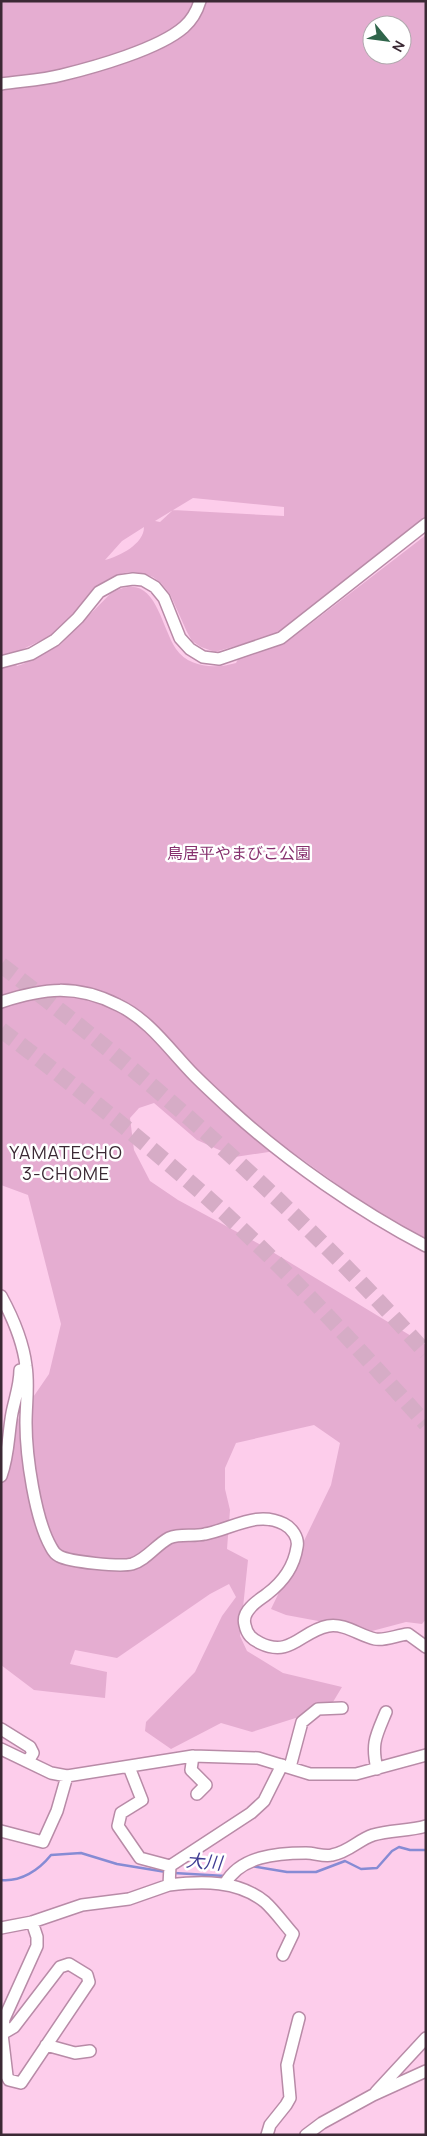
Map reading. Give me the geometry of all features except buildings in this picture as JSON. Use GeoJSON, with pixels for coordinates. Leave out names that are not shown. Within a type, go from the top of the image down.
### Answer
{"type":"FeatureCollection","features":[{"type":"Feature","properties":{"kind":"street"},"geometry":{"type":"LineString","coordinates":[[1,84],[61,76],[125,57],[164,39],[184,27],[194,15],[200,1]]}},
{"type":"Feature","properties":{"kind":"street"},"geometry":{"type":"LineString","coordinates":[[1,662],[31,654],[55,640],[78,618],[99,592],[119,581],[133,579],[143,580],[155,587],[164,598],[180,638],[190,649],[204,657],[219,659],[281,638],[426,524]]}},
{"type":"Feature","properties":{"kind":"street"},"geometry":{"type":"LineString","coordinates":[[1,1002],[32,992],[69,990],[89,994],[119,1005],[146,1023],[196,1078],[246,1123],[349,1201],[426,1246]]}},
{"type":"Feature","properties":{"kind":"street"},"geometry":{"type":"LineString","coordinates":[[1,1296],[11,1315],[27,1367],[26,1424],[32,1487],[48,1542],[54,1552],[68,1559],[122,1566],[135,1564],[167,1540],[177,1535],[204,1535],[255,1518],[277,1520],[288,1526],[295,1534],[298,1544],[290,1570],[282,1580],[251,1606],[244,1617],[250,1638],[268,1646],[284,1648],[323,1628],[340,1627],[377,1640],[408,1634],[426,1647]]}},
{"type":"Feature","properties":{"kind":"street"},"geometry":{"type":"LineString","coordinates":[[1,1476],[6,1463],[12,1412],[20,1382],[19,1356],[22,1347]]}},
{"type":"Feature","properties":{"kind":"street"},"geometry":{"type":"LineString","coordinates":[[129,1767],[142,1800],[121,1813],[118,1826],[140,1858],[170,1866],[251,1813],[264,1801],[286,1766],[302,1722],[318,1709],[342,1708]]}},
{"type":"Feature","properties":{"kind":"street"},"geometry":{"type":"LineString","coordinates":[[377,1768],[373,1751],[375,1739],[386,1712]]}},
{"type":"Feature","properties":{"kind":"street"},"geometry":{"type":"LineString","coordinates":[[1,1728],[30,1747],[33,1753],[28,1761]]}},
{"type":"Feature","properties":{"kind":"street"},"geometry":{"type":"LineString","coordinates":[[1,1749],[51,1773],[68,1776],[193,1756],[258,1758],[310,1774],[356,1774],[426,1755]]}},
{"type":"Feature","properties":{"kind":"street"},"geometry":{"type":"LineString","coordinates":[[193,1756],[191,1770],[206,1785],[197,1794]]}},
{"type":"Feature","properties":{"kind":"street"},"geometry":{"type":"LineString","coordinates":[[1,1831],[42,1842],[57,1811],[68,1776]]}},
{"type":"Feature","properties":{"kind":"street"},"geometry":{"type":"LineString","coordinates":[[225,1884],[230,1874],[245,1863],[260,1858],[307,1853],[330,1856],[349,1850],[372,1836],[426,1826]]}},
{"type":"Feature","properties":{"kind":"street"},"geometry":{"type":"LineString","coordinates":[[169,1885],[170,1866]]}},
{"type":"Feature","properties":{"kind":"street"},"geometry":{"type":"LineString","coordinates":[[1,1928],[32,1922],[82,1904],[129,1899],[169,1885],[195,1882],[225,1884],[245,1890],[266,1903],[293,1934],[284,1955]]}},
{"type":"Feature","properties":{"kind":"street"},"geometry":{"type":"LineString","coordinates":[[2,2034],[14,2027],[60,1967],[68,1964],[87,1975],[89,1982],[20,2083],[13,2082],[7,2076],[2,2034],[4,2019],[37,1946],[37,1937],[32,1922]]}},
{"type":"Feature","properties":{"kind":"street"},"geometry":{"type":"LineString","coordinates":[[267,2135],[270,2125],[286,2106],[290,2098],[287,2065],[299,2018]]}},
{"type":"Feature","properties":{"kind":"street"},"geometry":{"type":"LineString","coordinates":[[373,2095],[426,2038]]}},
{"type":"Feature","properties":{"kind":"street"},"geometry":{"type":"LineString","coordinates":[[46,2045],[75,2052],[90,2051]]}},
{"type":"Feature","properties":{"kind":"street"},"geometry":{"type":"LineString","coordinates":[[306,2135],[322,2123],[373,2095],[426,2072]]}},
{"type":"Feature","properties":{"kind":"green space","name":"鳥居平やまびこ公園"},"geometry":{"type":"Polygon","coordinates":[[[1,1],[426,1],[426,519],[283,632],[215,652],[201,647],[192,641],[170,594],[161,583],[153,577],[129,572],[116,575],[103,582],[68,621],[50,636],[19,651],[14,661],[17,666],[23,664],[60,645],[110,594],[125,588],[137,588],[146,593],[154,602],[170,638],[181,655],[188,660],[203,665],[220,666],[236,663],[239,657],[278,643],[283,645],[426,535],[426,1240],[370,1208],[288,1149],[235,1157],[197,1140],[154,1103],[139,1108],[130,1118],[134,1150],[150,1181],[178,1200],[261,1245],[426,1345],[426,1619],[422,1624],[406,1622],[372,1631],[286,1615],[271,1609],[331,1485],[340,1443],[314,1425],[236,1443],[225,1468],[225,1489],[230,1510],[227,1549],[248,1560],[240,1636],[247,1651],[283,1673],[342,1687],[330,1707],[252,1732],[221,1723],[171,1749],[145,1731],[146,1722],[195,1672],[222,1616],[236,1597],[229,1584],[210,1594],[117,1658],[75,1650],[70,1664],[107,1672],[105,1698],[34,1690],[1,1665],[1,1479],[14,1425],[49,1374],[61,1324],[28,1195],[1,1185],[1,1]],[[193,498],[173,510],[284,516],[284,507],[193,498]],[[173,510],[155,521],[160,522],[173,510]],[[144,527],[122,541],[105,560],[117,556],[136,544],[143,533],[144,527]]]}},
{"type":"Feature","properties":{"kind":"waterway","name":"大川"},"geometry":{"type":"LineString","coordinates":[[251,1866],[287,1872],[316,1872],[345,1861],[361,1869],[377,1868],[392,1851],[399,1847],[410,1850],[426,1850]]}},
{"type":"Feature","properties":{"kind":"waterway","name":"大川"},"geometry":{"type":"LineString","coordinates":[[1,1880],[16,1879],[29,1874],[41,1866],[51,1855],[81,1853],[117,1864],[166,1872]]}},
{"type":"Feature","properties":{"kind":"waterway","name":"大川"},"geometry":{"type":"LineString","coordinates":[[174,1873],[225,1876]]}},
{"type":"Feature","properties":{"kind":"tunnel"},"geometry":{"type":"LineString","coordinates":[[1,965],[114,1054],[223,1148],[327,1248],[426,1353]]}},
{"type":"Feature","properties":{"kind":"tunnel"},"geometry":{"type":"LineString","coordinates":[[1,1030],[133,1134],[239,1226],[321,1309],[426,1424]]}},
{"type":"Feature","properties":{"kind":"district","name":"YAMATECHO 3-CHOME"},"geometry":{"type":"Point","coordinates":[66,1163]}}]}
